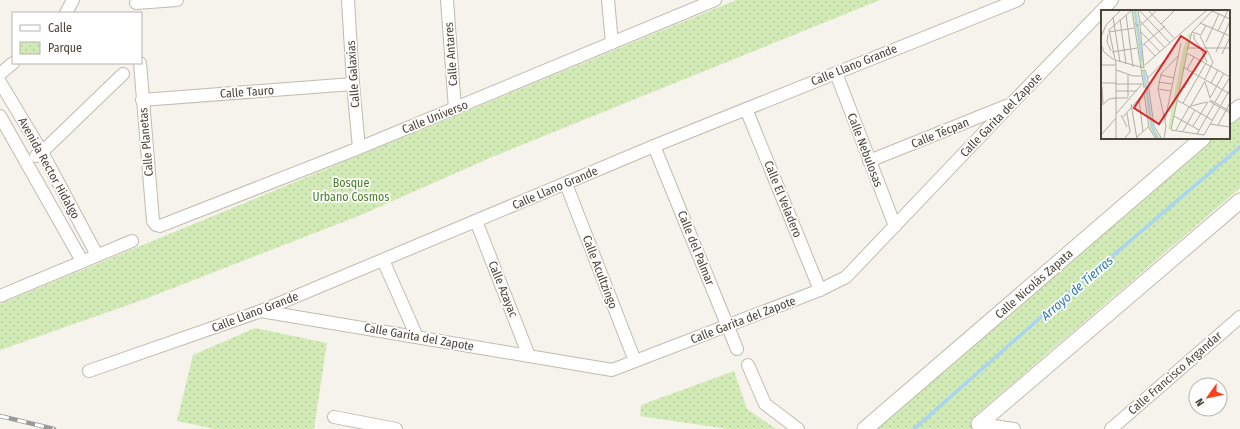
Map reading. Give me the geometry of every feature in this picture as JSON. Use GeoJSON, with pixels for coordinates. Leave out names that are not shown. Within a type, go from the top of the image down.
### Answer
{"type":"FeatureCollection","features":[{"type":"Feature","properties":{"kind":"street"},"geometry":{"type":"LineString","coordinates":[[67,12],[73,0]]}},
{"type":"Feature","properties":{"kind":"street"},"geometry":{"type":"LineString","coordinates":[[136,5],[178,0]]}},
{"type":"Feature","properties":{"kind":"street","name":"Calle Galaxias"},"geometry":{"type":"LineString","coordinates":[[348,0],[358,148]]}},
{"type":"Feature","properties":{"kind":"street","name":"Calle Antares"},"geometry":{"type":"LineString","coordinates":[[447,0],[455,109]]}},
{"type":"Feature","properties":{"kind":"street"},"geometry":{"type":"LineString","coordinates":[[608,0],[612,43]]}},
{"type":"Feature","properties":{"kind":"street","name":"Calle Llano Grande"},"geometry":{"type":"LineString","coordinates":[[89,371],[261,311],[654,146],[1018,0]]}},
{"type":"Feature","properties":{"kind":"street","name":"Calle Garita del Zapote"},"geometry":{"type":"LineString","coordinates":[[1102,10],[1112,0]]}},
{"type":"Feature","properties":{"kind":"street","name":"Calle Universo"},"geometry":{"type":"LineString","coordinates":[[154,221],[156,225],[160,226],[358,148],[455,109],[710,1]]}},
{"type":"Feature","properties":{"kind":"street","name":"Calle Garita del Zapote"},"geometry":{"type":"LineString","coordinates":[[261,311],[612,370],[820,290],[846,277],[1101,11]]}},
{"type":"Feature","properties":{"kind":"street"},"geometry":{"type":"LineString","coordinates":[[0,74],[12,64]]}},
{"type":"Feature","properties":{"kind":"street","name":"Calle Planetas"},"geometry":{"type":"LineString","coordinates":[[140,64],[142,100],[154,221]]}},
{"type":"Feature","properties":{"kind":"street","name":"Calle Nebulosas"},"geometry":{"type":"LineString","coordinates":[[836,73],[894,226]]}},
{"type":"Feature","properties":{"kind":"street"},"geometry":{"type":"LineString","coordinates":[[26,162],[42,152],[123,74]]}},
{"type":"Feature","properties":{"kind":"street","name":"Avenida Rector Hidalgo"},"geometry":{"type":"LineString","coordinates":[[0,82],[42,152],[97,255]]}},
{"type":"Feature","properties":{"kind":"street","name":"Calle Tauro"},"geometry":{"type":"LineString","coordinates":[[142,100],[353,84]]}},
{"type":"Feature","properties":{"kind":"street","name":"Calle Técpan"},"geometry":{"type":"LineString","coordinates":[[869,161],[1010,105]]}},
{"type":"Feature","properties":{"kind":"street"},"geometry":{"type":"LineString","coordinates":[[1230,115],[1240,107]]}},
{"type":"Feature","properties":{"kind":"street","name":"Calle El Veladero"},"geometry":{"type":"LineString","coordinates":[[746,109],[820,290]]}},
{"type":"Feature","properties":{"kind":"street","name":"Avenida Rector Hidalgo"},"geometry":{"type":"LineString","coordinates":[[0,116],[82,261]]}},
{"type":"Feature","properties":{"kind":"street","name":"Calle Nicolás Zapata"},"geometry":{"type":"LineString","coordinates":[[865,429],[1202,139]]}},
{"type":"Feature","properties":{"kind":"street","name":"Calle del Palmar"},"geometry":{"type":"LineString","coordinates":[[654,146],[737,349]]}},
{"type":"Feature","properties":{"kind":"street","name":"Calle Acultzingo"},"geometry":{"type":"LineString","coordinates":[[566,184],[635,361]]}},
{"type":"Feature","properties":{"kind":"street"},"geometry":{"type":"LineString","coordinates":[[979,424],[1240,201]]}},
{"type":"Feature","properties":{"kind":"street","name":"Calle Azayac"},"geometry":{"type":"LineString","coordinates":[[476,221],[529,356]]}},
{"type":"Feature","properties":{"kind":"street"},"geometry":{"type":"LineString","coordinates":[[1,294],[132,242]]}},
{"type":"Feature","properties":{"kind":"street"},"geometry":{"type":"LineString","coordinates":[[383,260],[417,337]]}},
{"type":"Feature","properties":{"kind":"street","name":"Calle Francisco Argandar"},"geometry":{"type":"LineString","coordinates":[[1111,429],[1240,317]]}},
{"type":"Feature","properties":{"kind":"street"},"geometry":{"type":"LineString","coordinates":[[748,365],[765,404],[798,429]]}},
{"type":"Feature","properties":{"kind":"street"},"geometry":{"type":"LineString","coordinates":[[334,417],[396,429]]}},
{"type":"Feature","properties":{"kind":"street"},"geometry":{"type":"LineString","coordinates":[[979,424],[1014,429]]}},
{"type":"Feature","properties":{"kind":"green space","name":"Bosque Urbano Cosmos"},"geometry":{"type":"Polygon","coordinates":[[[736,0],[880,0],[492,157],[361,215],[145,299],[0,350],[0,304],[736,0]]]}},
{"type":"Feature","properties":{"kind":"green space"},"geometry":{"type":"Polygon","coordinates":[[[1240,115],[1240,188],[976,415],[976,429],[874,429],[1212,139],[1230,139],[1230,123],[1240,115]]]}},
{"type":"Feature","properties":{"kind":"green space"},"geometry":{"type":"Polygon","coordinates":[[[255,328],[327,343],[314,429],[215,429],[177,421],[193,355],[255,328]]]}},
{"type":"Feature","properties":{"kind":"green space"},"geometry":{"type":"Polygon","coordinates":[[[734,371],[747,409],[776,429],[728,429],[640,416],[641,405],[734,371]]]}},
{"type":"Feature","properties":{"kind":"waterway","name":"Arroyo de Tierras"},"geometry":{"type":"LineString","coordinates":[[914,429],[1041,317],[1240,147]]}},
{"type":"Feature","properties":{"kind":"railway"},"geometry":{"type":"LineString","coordinates":[[0,416],[54,429]]}}]}
